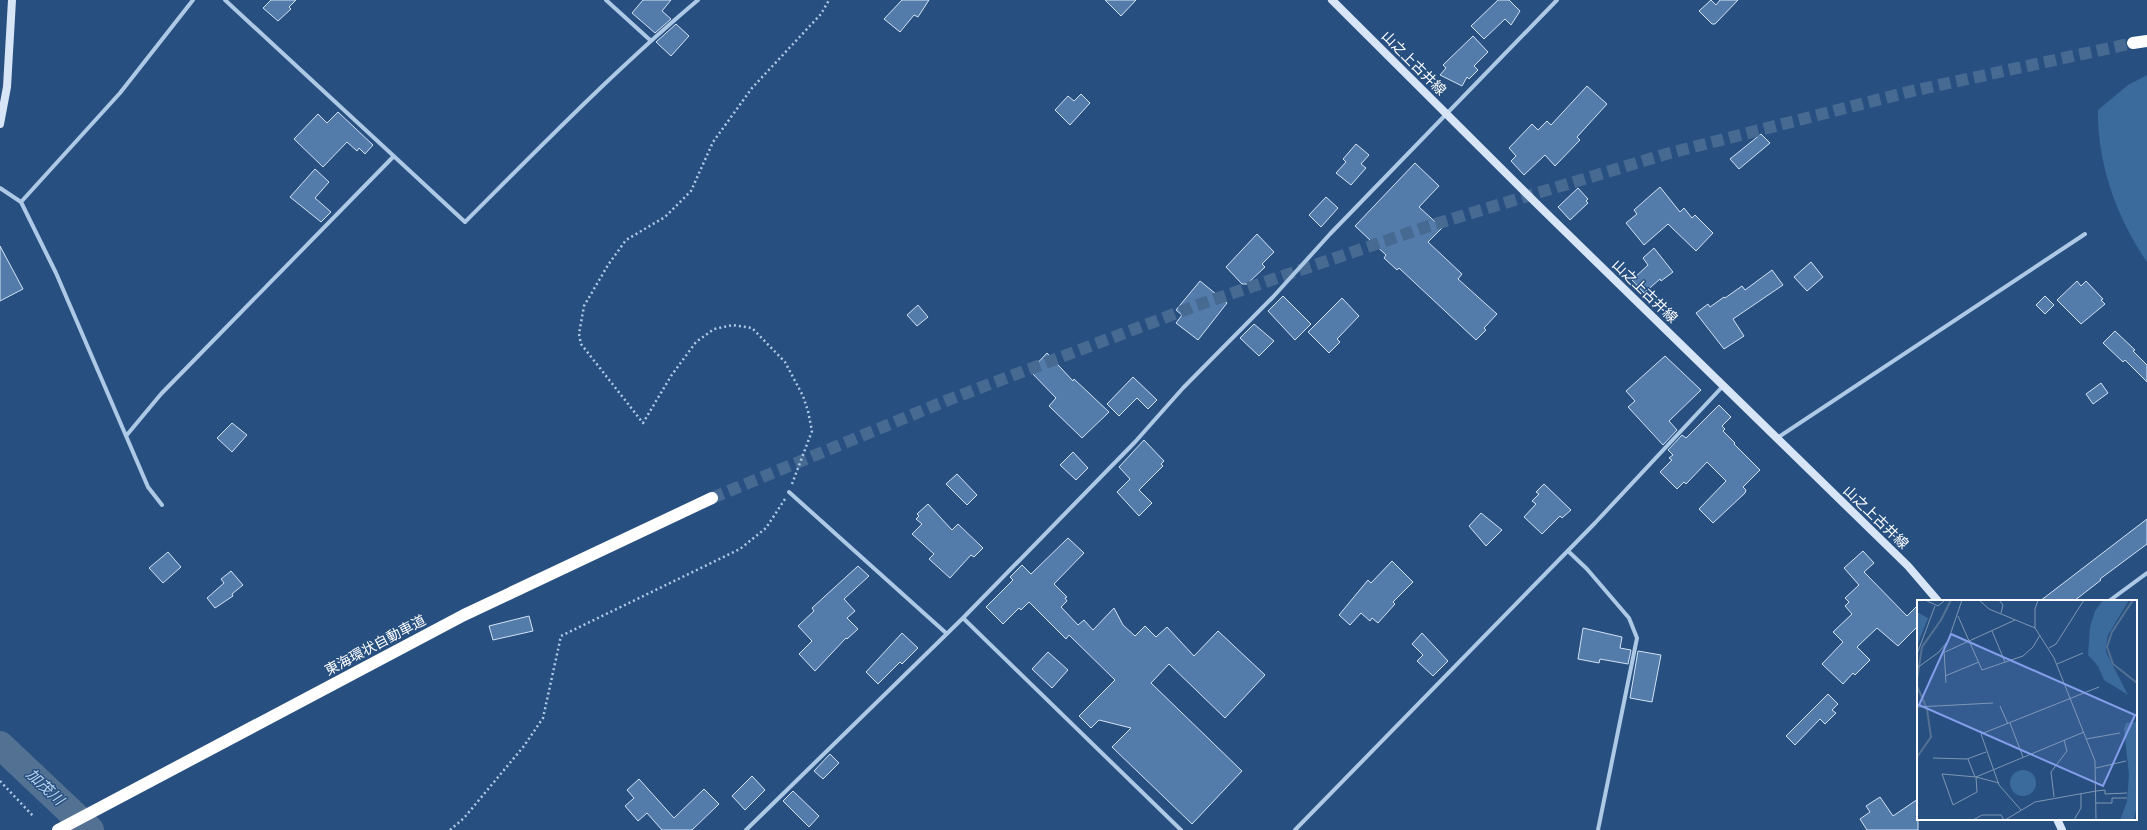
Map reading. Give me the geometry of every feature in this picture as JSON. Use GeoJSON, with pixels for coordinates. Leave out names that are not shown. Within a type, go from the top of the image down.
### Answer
{"type":"FeatureCollection","features":[{"type":"Feature","properties":{"kind":"highway"},"geometry":{"type":"LineString","coordinates":[[2133,43],[2147,41]]}},
{"type":"Feature","properties":{"kind":"highway","name":"東海環状自動車道"},"geometry":{"type":"LineString","coordinates":[[62,828],[464,614],[712,498]]}},
{"type":"Feature","properties":{"kind":"main road"},"geometry":{"type":"LineString","coordinates":[[0,124],[7,87],[12,0]]}},
{"type":"Feature","properties":{"kind":"main road","name":"山之上古井線"},"geometry":{"type":"LineString","coordinates":[[1332,0],[1537,204],[1908,566],[1937,600]]}},
{"type":"Feature","properties":{"kind":"main road"},"geometry":{"type":"LineString","coordinates":[[2057,820],[2062,830]]}},
{"type":"Feature","properties":{"kind":"street"},"geometry":{"type":"LineString","coordinates":[[21,202],[120,93],[193,0]]}},
{"type":"Feature","properties":{"kind":"street"},"geometry":{"type":"LineString","coordinates":[[225,0],[466,222],[533,154],[650,40],[698,0]]}},
{"type":"Feature","properties":{"kind":"street"},"geometry":{"type":"LineString","coordinates":[[606,0],[650,40]]}},
{"type":"Feature","properties":{"kind":"street"},"geometry":{"type":"LineString","coordinates":[[746,830],[963,618],[1135,442],[1183,388],[1557,0]]}},
{"type":"Feature","properties":{"kind":"street"},"geometry":{"type":"LineString","coordinates":[[126,436],[161,394],[394,156]]}},
{"type":"Feature","properties":{"kind":"street"},"geometry":{"type":"LineString","coordinates":[[0,188],[21,202],[56,273],[148,487],[162,505]]}},
{"type":"Feature","properties":{"kind":"street"},"geometry":{"type":"LineString","coordinates":[[1776,438],[2085,234]]}},
{"type":"Feature","properties":{"kind":"street"},"geometry":{"type":"LineString","coordinates":[[1295,830],[1568,551],[1724,385]]}},
{"type":"Feature","properties":{"kind":"street"},"geometry":{"type":"LineString","coordinates":[[789,492],[946,634]]}},
{"type":"Feature","properties":{"kind":"street"},"geometry":{"type":"LineString","coordinates":[[1568,551],[1587,569],[1629,618],[1637,638],[1598,830]]}},
{"type":"Feature","properties":{"kind":"street"},"geometry":{"type":"LineString","coordinates":[[2110,600],[2147,572]]}},
{"type":"Feature","properties":{"kind":"street"},"geometry":{"type":"LineString","coordinates":[[963,618],[1182,830]]}},
{"type":"Feature","properties":{"kind":"path"},"geometry":{"type":"LineString","coordinates":[[450,830],[464,818],[524,746],[543,718],[561,636],[740,549],[766,528],[789,492],[812,431],[808,411],[803,396],[784,362],[752,328],[733,325],[714,329],[696,342],[671,376],[643,423],[581,344],[579,334],[584,306],[608,265],[626,240],[665,217],[691,191],[712,142],[752,88],[821,14],[828,0]]}},
{"type":"Feature","properties":{"kind":"path"},"geometry":{"type":"LineString","coordinates":[[0,781],[34,818]]}},
{"type":"Feature","properties":{"kind":"shaded area"},"geometry":{"type":"Polygon","coordinates":[[[2147,75],[2147,262],[2127,228],[2111,190],[2101,150],[2098,110],[2128,85],[2147,75]]]}},
{"type":"Feature","properties":{"kind":"building"},"geometry":{"type":"Polygon","coordinates":[[[271,0],[296,0],[289,7],[291,9],[278,21],[263,8],[271,0]]]}},
{"type":"Feature","properties":{"kind":"building"},"geometry":{"type":"Polygon","coordinates":[[[643,0],[671,0],[662,11],[671,19],[655,33],[632,13],[643,0]]]}},
{"type":"Feature","properties":{"kind":"building"},"geometry":{"type":"Polygon","coordinates":[[[902,0],[929,0],[918,17],[914,15],[900,32],[884,19],[902,0]]]}},
{"type":"Feature","properties":{"kind":"building"},"geometry":{"type":"Polygon","coordinates":[[[1105,0],[1136,0],[1121,16],[1105,0]]]}},
{"type":"Feature","properties":{"kind":"building"},"geometry":{"type":"Polygon","coordinates":[[[1498,0],[1509,0],[1520,11],[1511,25],[1505,19],[1484,39],[1471,26],[1498,0]]]}},
{"type":"Feature","properties":{"kind":"building"},"geometry":{"type":"Polygon","coordinates":[[[1711,0],[1716,5],[1720,0],[1738,0],[1715,24],[1712,24],[1699,11],[1711,0]]]}},
{"type":"Feature","properties":{"kind":"building"},"geometry":{"type":"Polygon","coordinates":[[[676,24],[689,36],[671,56],[656,42],[676,24]]]}},
{"type":"Feature","properties":{"kind":"building"},"geometry":{"type":"Polygon","coordinates":[[[1473,36],[1488,52],[1474,66],[1478,70],[1469,79],[1467,77],[1462,86],[1440,75],[1446,68],[1443,65],[1473,36]]]}},
{"type":"Feature","properties":{"kind":"building"},"geometry":{"type":"Polygon","coordinates":[[[1587,86],[1607,104],[1577,137],[1580,140],[1555,166],[1545,155],[1524,175],[1511,161],[1516,156],[1509,148],[1532,124],[1538,130],[1547,121],[1551,125],[1587,86]]]}},
{"type":"Feature","properties":{"kind":"building"},"geometry":{"type":"Polygon","coordinates":[[[1081,94],[1090,103],[1070,125],[1055,110],[1068,96],[1074,101],[1081,94]]]}},
{"type":"Feature","properties":{"kind":"building"},"geometry":{"type":"Polygon","coordinates":[[[338,112],[373,145],[365,154],[359,148],[357,151],[347,142],[323,167],[294,139],[318,114],[327,123],[338,112]]]}},
{"type":"Feature","properties":{"kind":"building"},"geometry":{"type":"Polygon","coordinates":[[[1761,134],[1770,143],[1739,169],[1730,159],[1761,134]]]}},
{"type":"Feature","properties":{"kind":"building"},"geometry":{"type":"Polygon","coordinates":[[[1356,144],[1369,155],[1361,164],[1366,168],[1351,185],[1336,173],[1346,162],[1343,159],[1356,144]]]}},
{"type":"Feature","properties":{"kind":"building"},"geometry":{"type":"Polygon","coordinates":[[[1415,163],[1439,186],[1419,207],[1442,228],[1428,242],[1462,274],[1458,279],[1497,314],[1484,328],[1486,330],[1476,340],[1399,268],[1397,270],[1384,258],[1386,255],[1355,226],[1415,163]]]}},
{"type":"Feature","properties":{"kind":"building"},"geometry":{"type":"Polygon","coordinates":[[[315,169],[329,182],[315,198],[331,212],[321,222],[290,197],[315,169]]]}},
{"type":"Feature","properties":{"kind":"building"},"geometry":{"type":"Polygon","coordinates":[[[1660,187],[1680,212],[1684,208],[1692,218],[1695,215],[1713,233],[1696,251],[1668,224],[1644,245],[1626,223],[1637,214],[1634,210],[1660,187]]]}},
{"type":"Feature","properties":{"kind":"building"},"geometry":{"type":"Polygon","coordinates":[[[1578,188],[1588,199],[1586,201],[1588,203],[1570,220],[1558,207],[1578,188]]]}},
{"type":"Feature","properties":{"kind":"building"},"geometry":{"type":"Polygon","coordinates":[[[1326,197],[1338,208],[1321,227],[1309,215],[1326,197]]]}},
{"type":"Feature","properties":{"kind":"building"},"geometry":{"type":"Polygon","coordinates":[[[1257,234],[1274,252],[1262,264],[1265,267],[1247,284],[1242,284],[1226,267],[1257,234]]]}},
{"type":"Feature","properties":{"kind":"building"},"geometry":{"type":"Polygon","coordinates":[[[0,246],[23,289],[0,301],[0,246]]]}},
{"type":"Feature","properties":{"kind":"building"},"geometry":{"type":"Polygon","coordinates":[[[1654,248],[1673,272],[1661,281],[1660,279],[1644,293],[1632,280],[1648,265],[1643,258],[1654,248]]]}},
{"type":"Feature","properties":{"kind":"building"},"geometry":{"type":"Polygon","coordinates":[[[1811,262],[1823,277],[1807,291],[1794,277],[1811,262]]]}},
{"type":"Feature","properties":{"kind":"building"},"geometry":{"type":"Polygon","coordinates":[[[1772,270],[1783,285],[1733,319],[1744,336],[1724,349],[1696,313],[1708,304],[1710,307],[1742,286],[1745,290],[1772,270]]]}},
{"type":"Feature","properties":{"kind":"building"},"geometry":{"type":"Polygon","coordinates":[[[1200,281],[1227,303],[1198,340],[1176,323],[1182,315],[1176,310],[1200,281]]]}},
{"type":"Feature","properties":{"kind":"building"},"geometry":{"type":"Polygon","coordinates":[[[2077,281],[2081,286],[2086,281],[2103,299],[2101,300],[2105,304],[2081,324],[2057,300],[2077,281]]]}},
{"type":"Feature","properties":{"kind":"building"},"geometry":{"type":"Polygon","coordinates":[[[1283,296],[1311,324],[1295,340],[1268,311],[1283,296]]]}},
{"type":"Feature","properties":{"kind":"building"},"geometry":{"type":"Polygon","coordinates":[[[2045,296],[2054,305],[2045,314],[2036,305],[2045,296]]]}},
{"type":"Feature","properties":{"kind":"building"},"geometry":{"type":"Polygon","coordinates":[[[1342,298],[1359,316],[1337,339],[1340,342],[1329,353],[1308,332],[1342,298]]]}},
{"type":"Feature","properties":{"kind":"building"},"geometry":{"type":"Polygon","coordinates":[[[918,305],[928,317],[917,326],[907,315],[918,305]]]}},
{"type":"Feature","properties":{"kind":"building"},"geometry":{"type":"Polygon","coordinates":[[[1254,324],[1274,341],[1259,356],[1240,338],[1254,324]]]}},
{"type":"Feature","properties":{"kind":"building"},"geometry":{"type":"Polygon","coordinates":[[[2115,331],[2135,350],[2133,351],[2147,365],[2147,382],[2125,360],[2123,362],[2103,343],[2115,331]]]}},
{"type":"Feature","properties":{"kind":"building"},"geometry":{"type":"Polygon","coordinates":[[[1047,353],[1073,381],[1074,379],[1109,412],[1082,438],[1049,406],[1056,398],[1030,371],[1047,353]]]}},
{"type":"Feature","properties":{"kind":"building"},"geometry":{"type":"Polygon","coordinates":[[[1665,356],[1701,390],[1669,421],[1677,430],[1663,445],[1628,407],[1635,401],[1626,391],[1665,356]]]}},
{"type":"Feature","properties":{"kind":"building"},"geometry":{"type":"Polygon","coordinates":[[[1133,377],[1157,400],[1148,409],[1137,398],[1119,416],[1107,404],[1133,377]]]}},
{"type":"Feature","properties":{"kind":"building"},"geometry":{"type":"Polygon","coordinates":[[[2101,383],[2108,393],[2093,404],[2086,394],[2101,383]]]}},
{"type":"Feature","properties":{"kind":"building"},"geometry":{"type":"Polygon","coordinates":[[[1719,405],[1731,417],[1722,426],[1725,429],[1723,431],[1760,470],[1743,487],[1746,490],[1745,493],[1713,523],[1699,509],[1726,481],[1707,462],[1686,484],[1684,482],[1677,489],[1660,472],[1672,460],[1669,458],[1673,455],[1668,450],[1682,435],[1686,438],[1719,405]]]}},
{"type":"Feature","properties":{"kind":"building"},"geometry":{"type":"Polygon","coordinates":[[[232,423],[247,435],[232,452],[217,438],[232,423]]]}},
{"type":"Feature","properties":{"kind":"building"},"geometry":{"type":"Polygon","coordinates":[[[1144,440],[1164,461],[1161,464],[1163,466],[1139,490],[1152,503],[1139,516],[1117,492],[1130,479],[1119,467],[1144,440]]]}},
{"type":"Feature","properties":{"kind":"building"},"geometry":{"type":"Polygon","coordinates":[[[1073,452],[1088,468],[1076,480],[1060,465],[1073,452]]]}},
{"type":"Feature","properties":{"kind":"building"},"geometry":{"type":"Polygon","coordinates":[[[957,474],[977,495],[967,505],[946,484],[957,474]]]}},
{"type":"Feature","properties":{"kind":"building"},"geometry":{"type":"Polygon","coordinates":[[[1544,484],[1571,510],[1562,518],[1560,516],[1542,534],[1524,517],[1536,504],[1532,501],[1539,494],[1536,492],[1544,484]]]}},
{"type":"Feature","properties":{"kind":"building"},"geometry":{"type":"Polygon","coordinates":[[[928,504],[952,530],[958,524],[983,548],[974,557],[971,555],[950,578],[929,559],[934,554],[912,534],[922,524],[916,519],[919,516],[917,514],[928,504]]]}},
{"type":"Feature","properties":{"kind":"building"},"geometry":{"type":"Polygon","coordinates":[[[1481,513],[1502,530],[1486,546],[1469,526],[1481,513]]]}},
{"type":"Feature","properties":{"kind":"building"},"geometry":{"type":"Polygon","coordinates":[[[2147,519],[2147,544],[2100,579],[2101,580],[2075,600],[2041,600],[2147,519]]]}},
{"type":"Feature","properties":{"kind":"building"},"geometry":{"type":"Polygon","coordinates":[[[1068,538],[1084,553],[1054,584],[1067,597],[1065,598],[1067,601],[1061,607],[1078,625],[1084,620],[1093,630],[1114,608],[1123,625],[1135,636],[1145,626],[1156,637],[1167,627],[1194,656],[1218,631],[1265,675],[1225,718],[1169,664],[1151,683],[1242,771],[1192,824],[1112,747],[1131,728],[1099,720],[1091,728],[1079,716],[1115,680],[1069,635],[1066,639],[1029,602],[1021,610],[1019,608],[1003,624],[986,607],[1013,580],[1010,577],[1022,565],[1031,574],[1068,538]]]}},
{"type":"Feature","properties":{"kind":"building"},"geometry":{"type":"Polygon","coordinates":[[[1863,551],[1874,563],[1864,572],[1907,616],[1917,606],[1917,627],[1898,646],[1877,628],[1857,647],[1870,660],[1855,675],[1853,673],[1843,684],[1822,664],[1843,642],[1833,632],[1852,614],[1845,606],[1849,602],[1845,598],[1859,585],[1844,568],[1863,551]]]}},
{"type":"Feature","properties":{"kind":"building"},"geometry":{"type":"Polygon","coordinates":[[[168,552],[181,567],[163,583],[149,568],[168,552]]]}},
{"type":"Feature","properties":{"kind":"building"},"geometry":{"type":"Polygon","coordinates":[[[1392,561],[1413,582],[1393,602],[1395,604],[1378,623],[1372,618],[1370,621],[1361,613],[1350,625],[1339,615],[1368,580],[1371,583],[1392,561]]]}},
{"type":"Feature","properties":{"kind":"building"},"geometry":{"type":"Polygon","coordinates":[[[858,566],[869,576],[844,599],[855,611],[847,618],[858,629],[847,639],[846,638],[815,671],[799,654],[812,641],[798,626],[814,611],[812,608],[858,566]]]}},
{"type":"Feature","properties":{"kind":"building"},"geometry":{"type":"Polygon","coordinates":[[[231,571],[243,585],[232,594],[233,596],[215,608],[207,598],[224,583],[221,579],[231,571]]]}},
{"type":"Feature","properties":{"kind":"building"},"geometry":{"type":"Polygon","coordinates":[[[529,616],[533,631],[493,640],[489,626],[529,616]]]}},
{"type":"Feature","properties":{"kind":"building"},"geometry":{"type":"Polygon","coordinates":[[[1583,628],[1622,637],[1620,648],[1631,650],[1628,664],[1600,659],[1599,663],[1578,659],[1583,628]]]}},
{"type":"Feature","properties":{"kind":"building"},"geometry":{"type":"Polygon","coordinates":[[[902,633],[918,648],[902,664],[900,662],[878,684],[866,672],[902,633]]]}},
{"type":"Feature","properties":{"kind":"building"},"geometry":{"type":"Polygon","coordinates":[[[1422,633],[1448,661],[1433,676],[1417,661],[1423,655],[1412,644],[1422,633]]]}},
{"type":"Feature","properties":{"kind":"building"},"geometry":{"type":"Polygon","coordinates":[[[1638,651],[1661,655],[1652,702],[1630,698],[1638,651]]]}},
{"type":"Feature","properties":{"kind":"building"},"geometry":{"type":"Polygon","coordinates":[[[1048,652],[1068,670],[1052,688],[1032,669],[1048,652]]]}},
{"type":"Feature","properties":{"kind":"building"},"geometry":{"type":"Polygon","coordinates":[[[1828,694],[1838,704],[1832,710],[1836,713],[1825,724],[1820,719],[1795,745],[1786,736],[1828,694]]]}},
{"type":"Feature","properties":{"kind":"building"},"geometry":{"type":"Polygon","coordinates":[[[830,754],[839,763],[823,779],[814,771],[830,754]]]}},
{"type":"Feature","properties":{"kind":"building"},"geometry":{"type":"Polygon","coordinates":[[[752,776],[765,790],[745,810],[732,796],[752,776]]]}},
{"type":"Feature","properties":{"kind":"building"},"geometry":{"type":"Polygon","coordinates":[[[639,779],[674,818],[704,789],[719,804],[692,830],[662,830],[647,813],[638,821],[625,806],[634,798],[627,790],[639,779]]]}},
{"type":"Feature","properties":{"kind":"building"},"geometry":{"type":"Polygon","coordinates":[[[793,791],[819,816],[809,827],[783,801],[793,791]]]}},
{"type":"Feature","properties":{"kind":"building"},"geometry":{"type":"Polygon","coordinates":[[[1880,797],[1893,816],[1917,800],[1918,830],[1867,830],[1860,819],[1870,812],[1866,806],[1880,797]]]}},
{"type":"Feature","properties":{"kind":"waterway","name":"加茂川"},"geometry":{"type":"LineString","coordinates":[[0,745],[90,830]]}},
{"type":"Feature","properties":{"kind":"tunnel"},"geometry":{"type":"LineString","coordinates":[[712,498],[948,400],[1198,305],[1429,226],[1666,154],[1912,91],[2133,43]]}}]}
